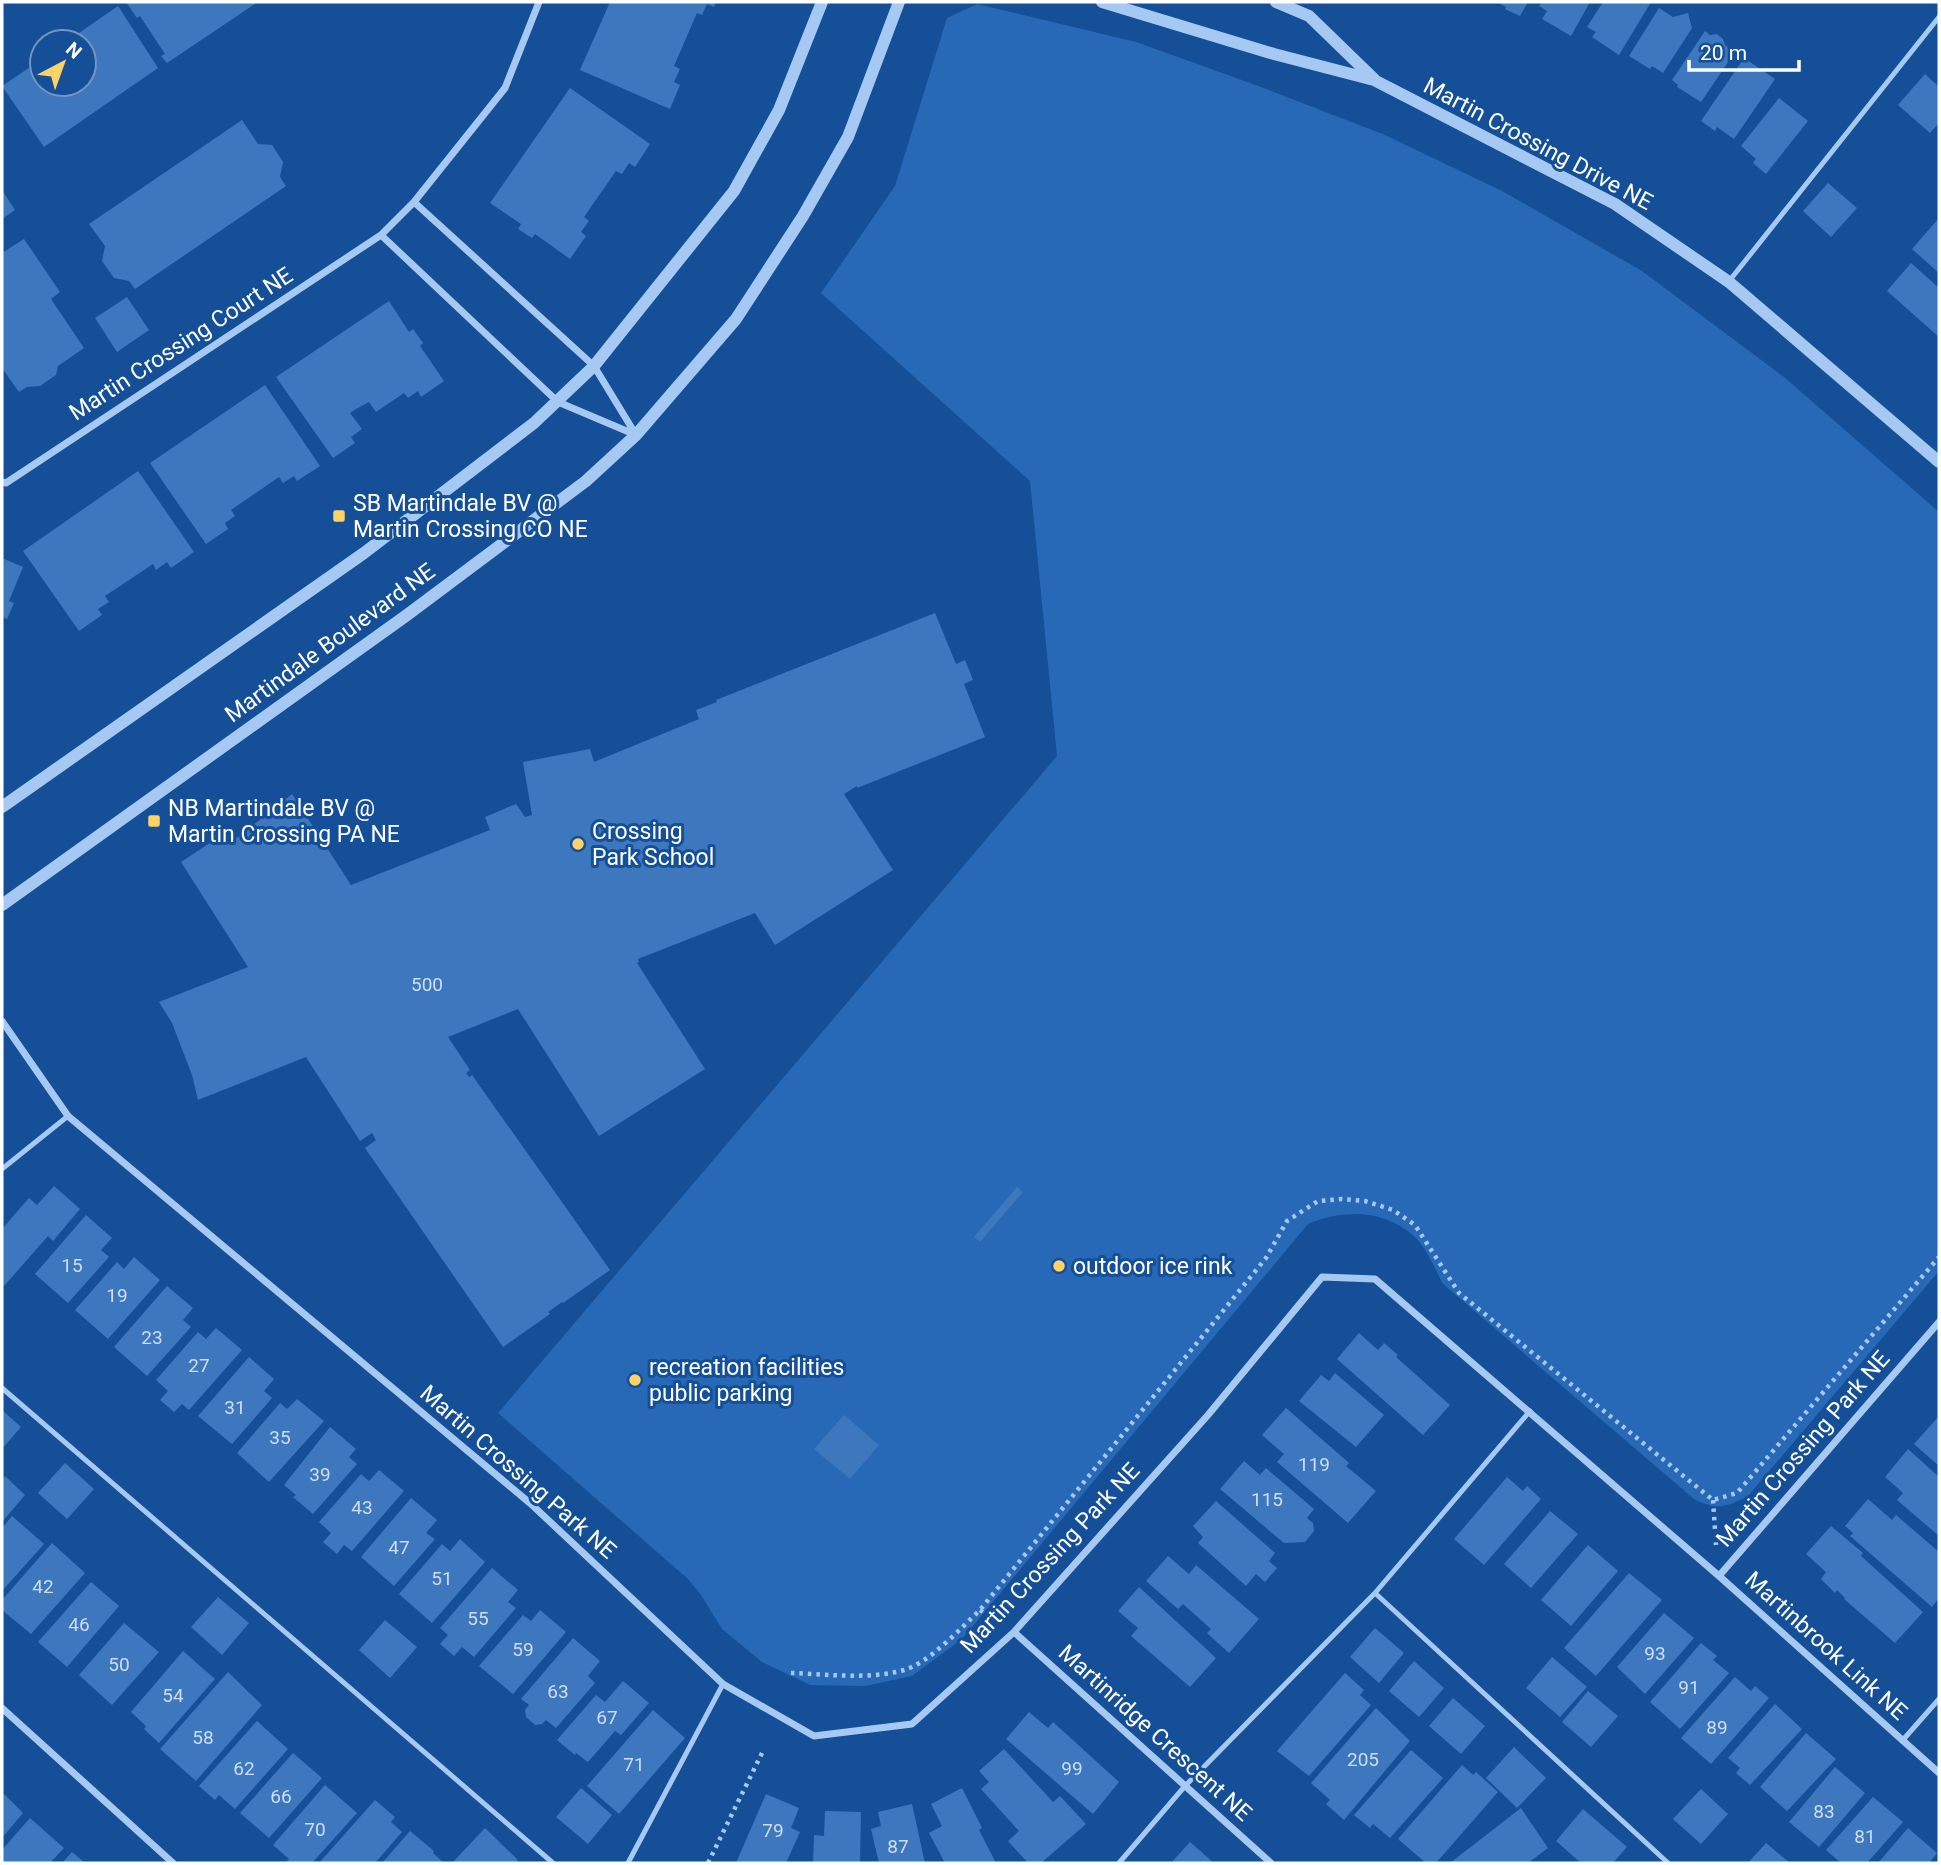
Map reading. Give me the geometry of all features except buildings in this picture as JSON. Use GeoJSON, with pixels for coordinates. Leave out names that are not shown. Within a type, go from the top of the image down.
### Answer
{"type":"FeatureCollection","features":[{"type":"Feature","properties":{"kind":"street","name":"Martin Crossing Court NE"},"geometry":{"type":"LineString","coordinates":[[2,482],[6,483],[381,235],[414,202],[505,88],[539,2]]}},
{"type":"Feature","properties":{"kind":"street"},"geometry":{"type":"LineString","coordinates":[[2,807],[364,553],[558,402],[594,366],[734,191],[779,110],[822,2]]}},
{"type":"Feature","properties":{"kind":"street","name":"Martindale Boulevard NE"},"geometry":{"type":"LineString","coordinates":[[2,905],[407,615],[586,481],[635,435],[736,318],[803,216],[848,137],[899,2]]}},
{"type":"Feature","properties":{"kind":"street","name":"Martin Crossing Drive NE"},"geometry":{"type":"LineString","coordinates":[[1102,2],[1275,54],[1374,80],[1615,204],[1729,282],[1939,462]]}},
{"type":"Feature","properties":{"kind":"street","name":"Martin Crossing Drive NE"},"geometry":{"type":"LineString","coordinates":[[1276,2],[1309,16],[1374,80]]}},
{"type":"Feature","properties":{"kind":"street"},"geometry":{"type":"LineString","coordinates":[[414,202],[594,366],[635,435]]}},
{"type":"Feature","properties":{"kind":"street"},"geometry":{"type":"LineString","coordinates":[[381,235],[558,402],[635,435]]}},
{"type":"Feature","properties":{"kind":"street","name":"Martin Crossing Park NE"},"geometry":{"type":"LineString","coordinates":[[2,1021],[68,1116],[531,1504],[723,1684],[814,1736],[912,1724],[1014,1632],[1208,1415],[1322,1277],[1375,1279],[1719,1576],[1939,1322]]}},
{"type":"Feature","properties":{"kind":"street","name":"Martinbrook Link NE"},"geometry":{"type":"LineString","coordinates":[[1719,1576],[1939,1773]]}},
{"type":"Feature","properties":{"kind":"street","name":"Martinridge Crescent NE"},"geometry":{"type":"LineString","coordinates":[[1014,1632],[1271,1863]]}},
{"type":"Feature","properties":{"kind":"street"},"geometry":{"type":"LineString","coordinates":[[2,1708],[173,1863]]}},
{"type":"Feature","properties":{"kind":"lane"},"geometry":{"type":"LineString","coordinates":[[1729,282],[1939,17]]}},
{"type":"Feature","properties":{"kind":"lane"},"geometry":{"type":"LineString","coordinates":[[2,1169],[68,1116]]}},
{"type":"Feature","properties":{"kind":"lane"},"geometry":{"type":"LineString","coordinates":[[2,1388],[553,1863]]}},
{"type":"Feature","properties":{"kind":"lane"},"geometry":{"type":"LineString","coordinates":[[1119,1863],[1185,1786],[1375,1593],[1530,1411]]}},
{"type":"Feature","properties":{"kind":"lane"},"geometry":{"type":"LineString","coordinates":[[1375,1593],[1668,1863]]}},
{"type":"Feature","properties":{"kind":"lane"},"geometry":{"type":"LineString","coordinates":[[628,1863],[723,1684]]}},
{"type":"Feature","properties":{"kind":"lane"},"geometry":{"type":"LineString","coordinates":[[1902,1741],[1939,1699]]}},
{"type":"Feature","properties":{"kind":"path"},"geometry":{"type":"LineString","coordinates":[[790,1673],[872,1674],[906,1670],[941,1647],[980,1610],[1266,1258],[1287,1222],[1318,1201],[1365,1201],[1393,1210],[1415,1226],[1458,1293],[1713,1500],[1719,1576]]}},
{"type":"Feature","properties":{"kind":"path"},"geometry":{"type":"LineString","coordinates":[[1713,1500],[1737,1493],[1939,1257]]}},
{"type":"Feature","properties":{"kind":"path"},"geometry":{"type":"LineString","coordinates":[[708,1863],[763,1751]]}},
{"type":"Feature","properties":{"kind":"shaded area"},"geometry":{"type":"Polygon","coordinates":[[[977,4],[1136,42],[1385,135],[1502,191],[1642,271],[1784,377],[1939,512],[1939,1271],[1748,1496],[1734,1503],[1715,1506],[1694,1499],[1443,1284],[1423,1247],[1403,1228],[1390,1221],[1363,1214],[1336,1216],[1308,1224],[962,1639],[912,1676],[865,1686],[810,1685],[762,1662],[722,1629],[688,1579],[498,1413],[1057,756],[1030,481],[821,293],[895,186],[947,18],[977,4]]]}},
{"type":"Feature","properties":{"kind":"place","name":"SB Martindale BV @ Martin Crossing CO NE"},"geometry":{"type":"Point","coordinates":[339,516]}},
{"type":"Feature","properties":{"kind":"place","name":"NB Martindale BV @ Martin Crossing PA NE"},"geometry":{"type":"Point","coordinates":[154,821]}},
{"type":"Feature","properties":{"kind":"place","name":"Crossing Park School"},"geometry":{"type":"Point","coordinates":[578,844]}},
{"type":"Feature","properties":{"kind":"place","name":"outdoor ice rink"},"geometry":{"type":"Point","coordinates":[1059,1266]}},
{"type":"Feature","properties":{"kind":"place","name":"recreation facilities public parking"},"geometry":{"type":"Point","coordinates":[635,1380]}}]}
